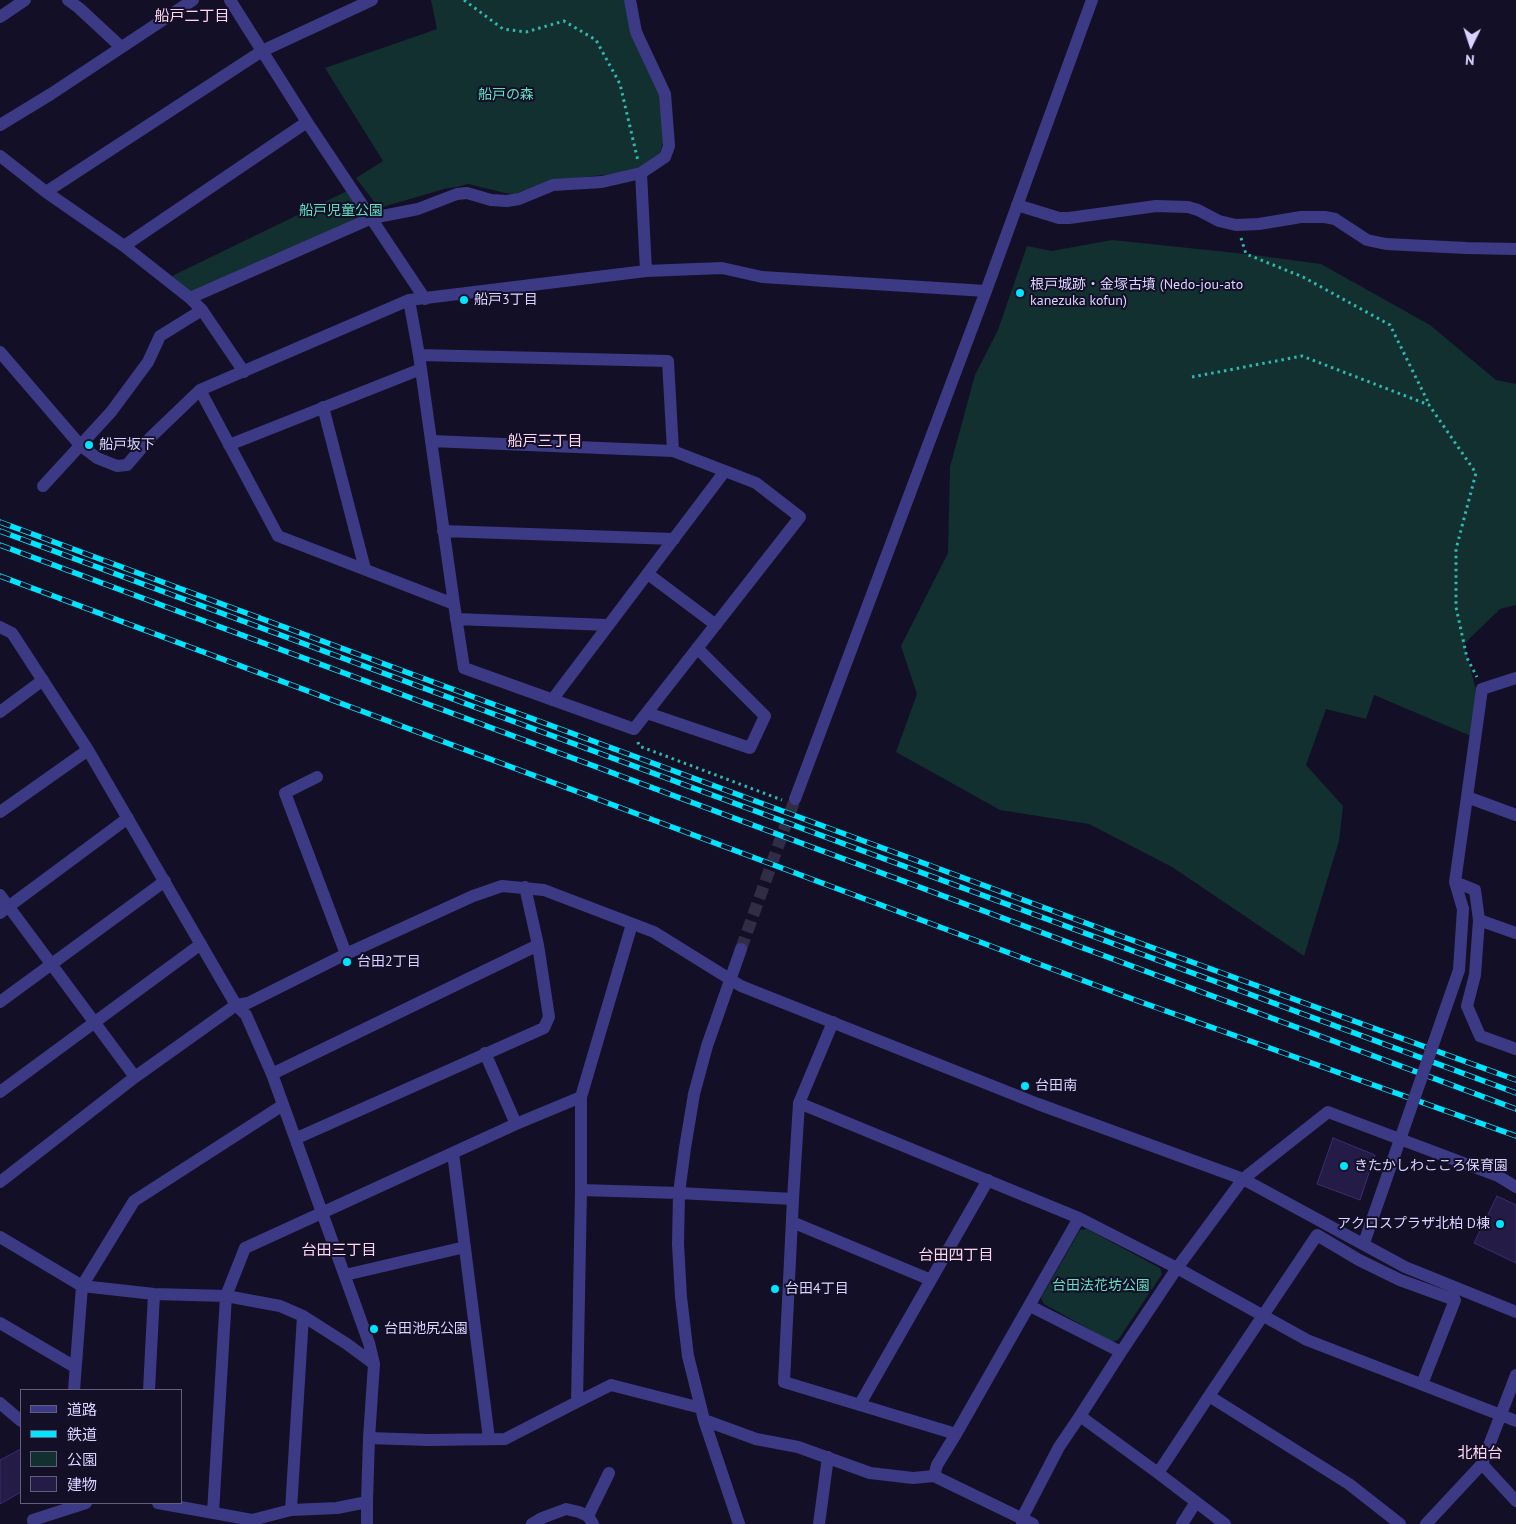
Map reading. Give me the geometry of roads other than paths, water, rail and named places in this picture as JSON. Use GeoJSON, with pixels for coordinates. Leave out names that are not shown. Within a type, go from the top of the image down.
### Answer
{"type":"FeatureCollection","features":[{"type":"Feature","properties":{"kind":"street"},"geometry":{"type":"LineString","coordinates":[[0,17],[25,0]]}},
{"type":"Feature","properties":{"kind":"street"},"geometry":{"type":"LineString","coordinates":[[68,0],[121,47]]}},
{"type":"Feature","properties":{"kind":"street"},"geometry":{"type":"LineString","coordinates":[[0,125],[51,94],[193,0]]}},
{"type":"Feature","properties":{"kind":"street"},"geometry":{"type":"LineString","coordinates":[[230,0],[307,122],[425,299]]}},
{"type":"Feature","properties":{"kind":"street"},"geometry":{"type":"LineString","coordinates":[[46,192],[262,51],[372,0]]}},
{"type":"Feature","properties":{"kind":"street"},"geometry":{"type":"LineString","coordinates":[[190,298],[372,218],[418,209],[458,194],[467,193],[491,200],[507,201],[519,199],[553,185],[602,182],[641,173],[665,157],[669,146],[665,94],[636,32],[630,0]]}},
{"type":"Feature","properties":{"kind":"street"},"geometry":{"type":"LineString","coordinates":[[795,799],[986,292],[1092,0]]}},
{"type":"Feature","properties":{"kind":"street"},"geometry":{"type":"LineString","coordinates":[[124,246],[307,122]]}},
{"type":"Feature","properties":{"kind":"street"},"geometry":{"type":"LineString","coordinates":[[0,156],[46,192],[124,246],[190,298],[202,310],[244,372]]}},
{"type":"Feature","properties":{"kind":"street"},"geometry":{"type":"LineString","coordinates":[[641,173],[646,271]]}},
{"type":"Feature","properties":{"kind":"street"},"geometry":{"type":"LineString","coordinates":[[1017,205],[1059,218],[1156,206],[1188,207],[1219,221],[1236,225],[1259,224],[1301,217],[1325,217],[1334,219],[1367,240],[1386,244],[1516,249]]}},
{"type":"Feature","properties":{"kind":"street"},"geometry":{"type":"LineString","coordinates":[[0,352],[80,445],[97,458],[117,466],[127,465],[151,437],[200,390],[408,300],[646,271],[722,268],[762,277],[986,292]]}},
{"type":"Feature","properties":{"kind":"street"},"geometry":{"type":"LineString","coordinates":[[408,300],[419,355],[443,531],[464,668],[634,729],[800,517],[756,483],[673,451],[431,442]]}},
{"type":"Feature","properties":{"kind":"street"},"geometry":{"type":"LineString","coordinates":[[43,486],[111,412],[148,362],[160,336],[202,310]]}},
{"type":"Feature","properties":{"kind":"street"},"geometry":{"type":"LineString","coordinates":[[419,355],[668,361],[673,451]]}},
{"type":"Feature","properties":{"kind":"street"},"geometry":{"type":"LineString","coordinates":[[229,445],[421,369]]}},
{"type":"Feature","properties":{"kind":"street"},"geometry":{"type":"LineString","coordinates":[[200,390],[278,536],[454,604]]}},
{"type":"Feature","properties":{"kind":"street"},"geometry":{"type":"LineString","coordinates":[[323,407],[365,569]]}},
{"type":"Feature","properties":{"kind":"street"},"geometry":{"type":"LineString","coordinates":[[552,700],[725,471]]}},
{"type":"Feature","properties":{"kind":"street"},"geometry":{"type":"LineString","coordinates":[[443,531],[674,539]]}},
{"type":"Feature","properties":{"kind":"street"},"geometry":{"type":"LineString","coordinates":[[648,574],[716,625]]}},
{"type":"Feature","properties":{"kind":"street"},"geometry":{"type":"LineString","coordinates":[[456,619],[608,626]]}},
{"type":"Feature","properties":{"kind":"street"},"geometry":{"type":"LineString","coordinates":[[0,627],[12,633],[88,750],[236,1004],[246,1015],[272,1074],[297,1138],[321,1212],[369,1343],[374,1364],[369,1438],[367,1524]]}},
{"type":"Feature","properties":{"kind":"street"},"geometry":{"type":"LineString","coordinates":[[646,713],[750,748],[765,716],[697,648]]}},
{"type":"Feature","properties":{"kind":"street"},"geometry":{"type":"LineString","coordinates":[[1364,1242],[1459,970],[1463,909],[1455,882],[1482,689],[1516,678]]}},
{"type":"Feature","properties":{"kind":"street"},"geometry":{"type":"LineString","coordinates":[[0,712],[43,680]]}},
{"type":"Feature","properties":{"kind":"street"},"geometry":{"type":"LineString","coordinates":[[0,812],[88,750]]}},
{"type":"Feature","properties":{"kind":"street"},"geometry":{"type":"LineString","coordinates":[[316,777],[285,793],[346,954]]}},
{"type":"Feature","properties":{"kind":"street"},"geometry":{"type":"LineString","coordinates":[[1466,798],[1516,815]]}},
{"type":"Feature","properties":{"kind":"street"},"geometry":{"type":"LineString","coordinates":[[4,910],[128,818]]}},
{"type":"Feature","properties":{"kind":"street"},"geometry":{"type":"LineString","coordinates":[[0,1002],[165,881]]}},
{"type":"Feature","properties":{"kind":"street"},"geometry":{"type":"LineString","coordinates":[[1455,882],[1475,890],[1479,920],[1475,976],[1467,1006],[1480,1036],[1516,1049]]}},
{"type":"Feature","properties":{"kind":"street"},"geometry":{"type":"LineString","coordinates":[[0,1182],[134,1077],[236,1004],[248,1003],[346,954],[473,896],[502,886],[525,887],[544,890],[654,932],[741,986],[1038,1104],[1243,1179],[1364,1242],[1405,1267],[1516,1312]]}},
{"type":"Feature","properties":{"kind":"street"},"geometry":{"type":"LineString","coordinates":[[297,1138],[544,1028],[549,1017],[538,946],[525,887]]}},
{"type":"Feature","properties":{"kind":"street"},"geometry":{"type":"LineString","coordinates":[[0,895],[4,910],[52,964],[134,1077]]}},
{"type":"Feature","properties":{"kind":"street"},"geometry":{"type":"LineString","coordinates":[[1479,920],[1516,933]]}},
{"type":"Feature","properties":{"kind":"street"},"geometry":{"type":"LineString","coordinates":[[577,1402],[582,1097],[632,924]]}},
{"type":"Feature","properties":{"kind":"street"},"geometry":{"type":"LineString","coordinates":[[0,1092],[201,944]]}},
{"type":"Feature","properties":{"kind":"street"},"geometry":{"type":"LineString","coordinates":[[272,1074],[538,946]]}},
{"type":"Feature","properties":{"kind":"street"},"geometry":{"type":"LineString","coordinates":[[739,1524],[703,1414],[688,1356],[681,1297],[678,1244],[680,1193],[694,1094],[707,1046],[741,949]]}},
{"type":"Feature","properties":{"kind":"street"},"geometry":{"type":"LineString","coordinates":[[833,1022],[800,1103],[784,1382],[956,1434]]}},
{"type":"Feature","properties":{"kind":"street"},"geometry":{"type":"LineString","coordinates":[[485,1053],[516,1124]]}},
{"type":"Feature","properties":{"kind":"street"},"geometry":{"type":"LineString","coordinates":[[213,1513],[226,1296],[244,1248],[516,1124],[582,1097]]}},
{"type":"Feature","properties":{"kind":"street"},"geometry":{"type":"LineString","coordinates":[[800,1103],[1080,1218],[1177,1268],[1307,1340],[1516,1421]]}},
{"type":"Feature","properties":{"kind":"street"},"geometry":{"type":"LineString","coordinates":[[74,1389],[82,1286],[134,1200],[283,1105]]}},
{"type":"Feature","properties":{"kind":"street"},"geometry":{"type":"LineString","coordinates":[[369,1438],[428,1440],[505,1439],[611,1385],[703,1414],[756,1439],[798,1447],[870,1473],[913,1478],[934,1476],[1026,1522],[1059,1447],[1177,1268],[1243,1179],[1328,1112],[1498,1176],[1516,1187]]}},
{"type":"Feature","properties":{"kind":"street"},"geometry":{"type":"LineString","coordinates":[[453,1153],[489,1439]]}},
{"type":"Feature","properties":{"kind":"street"},"geometry":{"type":"LineString","coordinates":[[860,1404],[988,1180]]}},
{"type":"Feature","properties":{"kind":"street"},"geometry":{"type":"LineString","coordinates":[[581,1190],[793,1199]]}},
{"type":"Feature","properties":{"kind":"street"},"geometry":{"type":"LineString","coordinates":[[934,1476],[937,1465],[1080,1218]]}},
{"type":"Feature","properties":{"kind":"street"},"geometry":{"type":"LineString","coordinates":[[792,1222],[931,1280]]}},
{"type":"Feature","properties":{"kind":"street"},"geometry":{"type":"LineString","coordinates":[[1158,1473],[1317,1235],[1359,1260],[1400,1280],[1455,1300],[1422,1384]]}},
{"type":"Feature","properties":{"kind":"street"},"geometry":{"type":"LineString","coordinates":[[0,1237],[82,1286],[154,1294],[226,1296],[280,1306],[302,1316],[347,1344],[374,1364]]}},
{"type":"Feature","properties":{"kind":"street"},"geometry":{"type":"LineString","coordinates":[[345,1276],[465,1247]]}},
{"type":"Feature","properties":{"kind":"street"},"geometry":{"type":"LineString","coordinates":[[149,1389],[154,1294]]}},
{"type":"Feature","properties":{"kind":"street"},"geometry":{"type":"LineString","coordinates":[[1030,1306],[1121,1352]]}},
{"type":"Feature","properties":{"kind":"street"},"geometry":{"type":"LineString","coordinates":[[291,1510],[302,1316]]}},
{"type":"Feature","properties":{"kind":"street"},"geometry":{"type":"LineString","coordinates":[[0,1323],[75,1367]]}},
{"type":"Feature","properties":{"kind":"street"},"geometry":{"type":"LineString","coordinates":[[1426,1524],[1482,1464],[1516,1375]]}},
{"type":"Feature","properties":{"kind":"street"},"geometry":{"type":"LineString","coordinates":[[1209,1396],[1349,1484],[1400,1524]]}},
{"type":"Feature","properties":{"kind":"street"},"geometry":{"type":"LineString","coordinates":[[0,1403],[20,1420]]}},
{"type":"Feature","properties":{"kind":"street"},"geometry":{"type":"LineString","coordinates":[[1080,1416],[1225,1524]]}},
{"type":"Feature","properties":{"kind":"street"},"geometry":{"type":"LineString","coordinates":[[820,1524],[828,1457]]}},
{"type":"Feature","properties":{"kind":"street"},"geometry":{"type":"LineString","coordinates":[[1482,1464],[1516,1500]]}},
{"type":"Feature","properties":{"kind":"street"},"geometry":{"type":"LineString","coordinates":[[532,1524],[566,1509],[579,1512],[590,1520],[609,1473]]}},
{"type":"Feature","properties":{"kind":"street"},"geometry":{"type":"LineString","coordinates":[[164,1504],[252,1520],[291,1510],[337,1508],[367,1502]]}},
{"type":"Feature","properties":{"kind":"street"},"geometry":{"type":"LineString","coordinates":[[1182,1524],[1196,1502]]}},
{"type":"Feature","properties":{"kind":"street"},"geometry":{"type":"LineString","coordinates":[[34,1524],[33,1520],[83,1504]]}},
{"type":"Feature","properties":{"kind":"tunnel"},"geometry":{"type":"LineString","coordinates":[[741,949],[795,799]]}},
{"type":"Feature","properties":{"kind":"railway"},"geometry":{"type":"LineString","coordinates":[[0,522],[1516,1080]]}},
{"type":"Feature","properties":{"kind":"railway"},"geometry":{"type":"LineString","coordinates":[[0,531],[1516,1093]]}},
{"type":"Feature","properties":{"kind":"railway"},"geometry":{"type":"LineString","coordinates":[[0,545],[1516,1109]]}},
{"type":"Feature","properties":{"kind":"railway"},"geometry":{"type":"LineString","coordinates":[[0,576],[1138,1001],[1516,1136]]}},
{"type":"Feature","properties":{"kind":"place","name":"根戸城跡・金塚古墳 (Nedo-jou-ato kanezuka kofun)"},"geometry":{"type":"Point","coordinates":[1020,293]}},
{"type":"Feature","properties":{"kind":"place","name":"船戸3丁目"},"geometry":{"type":"Point","coordinates":[464,300]}},
{"type":"Feature","properties":{"kind":"place","name":"船戸坂下"},"geometry":{"type":"Point","coordinates":[89,445]}},
{"type":"Feature","properties":{"kind":"place","name":"台田2丁目"},"geometry":{"type":"Point","coordinates":[347,962]}},
{"type":"Feature","properties":{"kind":"place","name":"台田南"},"geometry":{"type":"Point","coordinates":[1025,1086]}},
{"type":"Feature","properties":{"kind":"place","name":"きたかしわこころ保育園"},"geometry":{"type":"Point","coordinates":[1344,1166]}},
{"type":"Feature","properties":{"kind":"place","name":"アクロスプラザ北柏 D棟"},"geometry":{"type":"Point","coordinates":[1500,1224]}},
{"type":"Feature","properties":{"kind":"place","name":"台田4丁目"},"geometry":{"type":"Point","coordinates":[775,1289]}},
{"type":"Feature","properties":{"kind":"place","name":"台田池尻公園"},"geometry":{"type":"Point","coordinates":[374,1329]}},
{"type":"Feature","properties":{"kind":"district","name":"船戸二丁目"},"geometry":{"type":"Point","coordinates":[192,17]}},
{"type":"Feature","properties":{"kind":"district","name":"船戸三丁目"},"geometry":{"type":"Point","coordinates":[545,442]}},
{"type":"Feature","properties":{"kind":"district","name":"台田三丁目"},"geometry":{"type":"Point","coordinates":[339,1251]}},
{"type":"Feature","properties":{"kind":"district","name":"台田四丁目"},"geometry":{"type":"Point","coordinates":[956,1256]}},
{"type":"Feature","properties":{"kind":"district","name":"北柏台"},"geometry":{"type":"Point","coordinates":[1480,1454]}},
{"type":"Feature","properties":{"kind":"park label","name":"船戸の森"},"geometry":{"type":"Point","coordinates":[506,95]}},
{"type":"Feature","properties":{"kind":"park label","name":"船戸児童公園"},"geometry":{"type":"Point","coordinates":[341,211]}},
{"type":"Feature","properties":{"kind":"park label","name":"台田法花坊公園"},"geometry":{"type":"Point","coordinates":[1101,1286]}}]}
